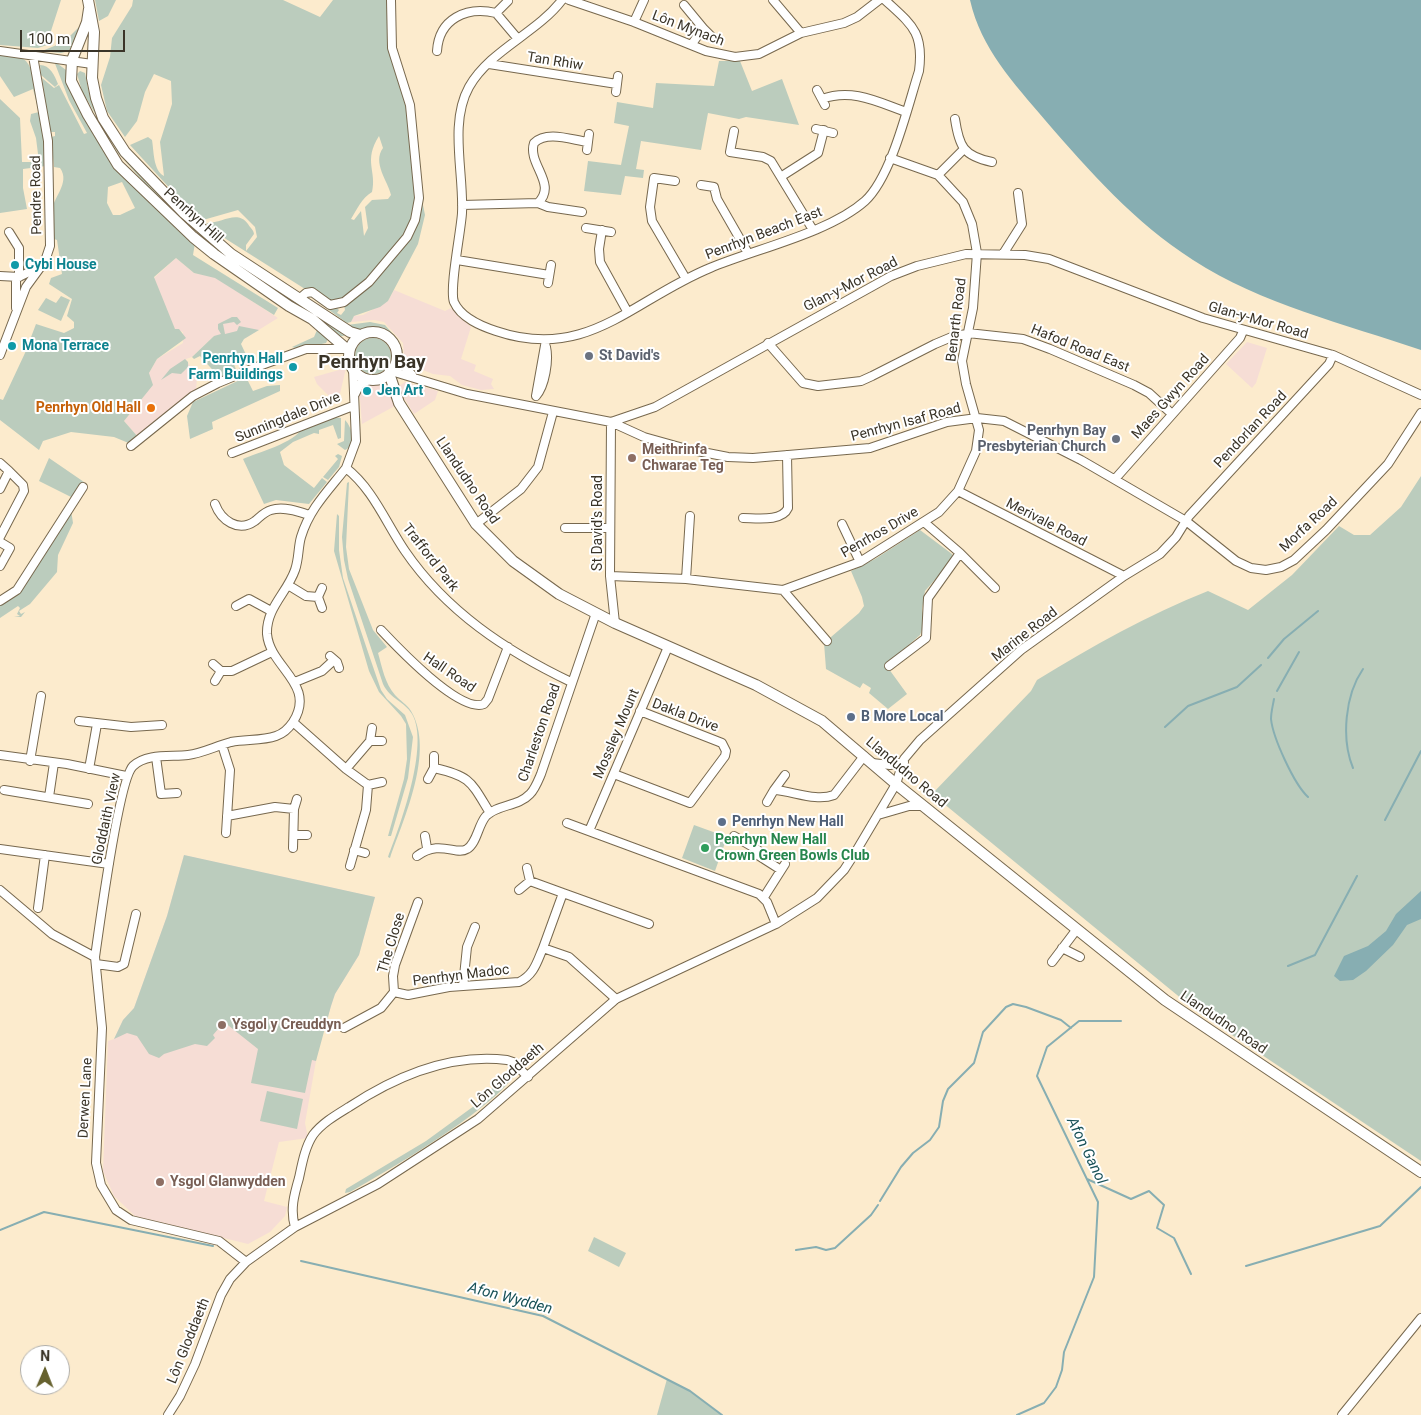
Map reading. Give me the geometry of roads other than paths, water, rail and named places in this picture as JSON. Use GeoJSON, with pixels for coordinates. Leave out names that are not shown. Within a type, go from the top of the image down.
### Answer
{"type":"FeatureCollection","features":[{"type":"Feature","properties":{"kind":"main road","name":"Penrhyn Hill"},"geometry":{"type":"LineString","coordinates":[[89,4],[94,32],[92,78],[103,118],[125,152],[151,181],[211,238],[231,254],[350,332],[360,335]]}},
{"type":"Feature","properties":{"kind":"main road"},"geometry":{"type":"LineString","coordinates":[[72,60],[88,22],[89,4]]}},
{"type":"Feature","properties":{"kind":"main road","name":"Penrhyn Hill"},"geometry":{"type":"LineString","coordinates":[[72,60],[71,81],[76,93],[107,149],[135,182],[214,254],[335,336],[348,350]]}},
{"type":"Feature","properties":{"kind":"main road"},"geometry":{"type":"LineString","coordinates":[[373,332],[388,337],[394,346],[396,358],[390,372],[373,379],[358,375],[353,369],[348,350],[360,335],[373,332]]}},
{"type":"Feature","properties":{"kind":"main road","name":"Llandudno Road"},"geometry":{"type":"LineString","coordinates":[[390,372],[395,395]]}},
{"type":"Feature","properties":{"kind":"main road","name":"Llandudno Road"},"geometry":{"type":"LineString","coordinates":[[373,379],[386,385],[395,395],[476,524],[513,561],[560,594],[615,623],[756,685],[822,721],[896,784],[1165,1000],[1421,1172]]}},
{"type":"Feature","properties":{"kind":"street"},"geometry":{"type":"LineString","coordinates":[[299,298],[306,293],[312,292],[330,304],[344,302],[369,282],[395,254],[407,237],[415,220],[418,198],[410,105],[392,48],[391,0]]}},
{"type":"Feature","properties":{"kind":"street","name":"Penrhyn Beach East"},"geometry":{"type":"LineString","coordinates":[[562,0],[547,16],[489,64],[474,80],[462,108],[459,130],[462,205],[452,293],[454,301],[464,315],[482,325],[515,337],[546,344],[589,332],[686,279],[748,253],[813,230],[847,214],[866,200],[882,177],[890,158],[919,70],[921,44],[912,26],[885,0]]}},
{"type":"Feature","properties":{"kind":"street","name":"Lôn Mynach"},"geometry":{"type":"LineString","coordinates":[[569,0],[634,22],[721,56],[747,57],[760,54],[801,33],[844,23],[857,17],[879,0]]}},
{"type":"Feature","properties":{"kind":"street"},"geometry":{"type":"LineString","coordinates":[[634,22],[644,0]]}},
{"type":"Feature","properties":{"kind":"street"},"geometry":{"type":"LineString","coordinates":[[773,0],[801,33]]}},
{"type":"Feature","properties":{"kind":"street"},"geometry":{"type":"LineString","coordinates":[[496,13],[508,1]]}},
{"type":"Feature","properties":{"kind":"street"},"geometry":{"type":"LineString","coordinates":[[684,5],[711,36]]}},
{"type":"Feature","properties":{"kind":"street"},"geometry":{"type":"LineString","coordinates":[[437,51],[438,30],[450,20],[464,14],[479,11],[496,13],[518,39]]}},
{"type":"Feature","properties":{"kind":"street"},"geometry":{"type":"LineString","coordinates":[[692,44],[703,28]]}},
{"type":"Feature","properties":{"kind":"street"},"geometry":{"type":"LineString","coordinates":[[0,51],[92,64]]}},
{"type":"Feature","properties":{"kind":"street","name":"Pendre Road"},"geometry":{"type":"LineString","coordinates":[[0,355],[26,287],[41,266],[50,246],[47,200],[48,142],[33,56]]}},
{"type":"Feature","properties":{"kind":"street","name":"Tan Rhiw"},"geometry":{"type":"LineString","coordinates":[[489,64],[617,84]]}},
{"type":"Feature","properties":{"kind":"street"},"geometry":{"type":"LineString","coordinates":[[817,90],[824,102],[839,94],[853,94],[906,112]]}},
{"type":"Feature","properties":{"kind":"street"},"geometry":{"type":"LineString","coordinates":[[954,119],[959,142],[963,150],[976,158],[992,162]]}},
{"type":"Feature","properties":{"kind":"street"},"geometry":{"type":"LineString","coordinates":[[782,176],[818,153],[820,129],[833,133]]}},
{"type":"Feature","properties":{"kind":"street"},"geometry":{"type":"LineString","coordinates":[[734,131],[730,156],[768,158],[782,176],[813,230]]}},
{"type":"Feature","properties":{"kind":"street"},"geometry":{"type":"LineString","coordinates":[[538,203],[542,200],[546,188],[533,157],[534,143],[544,136],[588,142]]}},
{"type":"Feature","properties":{"kind":"street"},"geometry":{"type":"LineString","coordinates":[[890,158],[938,176],[963,150]]}},
{"type":"Feature","properties":{"kind":"street","name":"Benarth Road"},"geometry":{"type":"LineString","coordinates":[[938,176],[969,212],[978,253],[973,308],[962,361],[966,384],[977,418]]}},
{"type":"Feature","properties":{"kind":"street"},"geometry":{"type":"LineString","coordinates":[[645,177],[675,181]]}},
{"type":"Feature","properties":{"kind":"street"},"geometry":{"type":"LineString","coordinates":[[654,178],[650,207],[652,221],[686,279]]}},
{"type":"Feature","properties":{"kind":"street"},"geometry":{"type":"LineString","coordinates":[[701,185],[718,188],[717,199],[748,253]]}},
{"type":"Feature","properties":{"kind":"street"},"geometry":{"type":"LineString","coordinates":[[1003,254],[1022,224],[1018,193]]}},
{"type":"Feature","properties":{"kind":"street"},"geometry":{"type":"LineString","coordinates":[[462,205],[538,203],[548,208],[571,214],[582,212]]}},
{"type":"Feature","properties":{"kind":"street"},"geometry":{"type":"LineString","coordinates":[[586,228],[611,232]]}},
{"type":"Feature","properties":{"kind":"street"},"geometry":{"type":"LineString","coordinates":[[602,230],[599,249],[600,262],[627,311]]}},
{"type":"Feature","properties":{"kind":"street"},"geometry":{"type":"LineString","coordinates":[[9,232],[19,248],[16,312]]}},
{"type":"Feature","properties":{"kind":"street","name":"Glan-y-Mor Road"},"geometry":{"type":"LineString","coordinates":[[416,377],[467,394],[611,422],[655,407],[891,276],[917,266],[958,255],[978,253],[1049,259],[1203,318],[1243,331],[1333,355],[1421,395]]}},
{"type":"Feature","properties":{"kind":"street"},"geometry":{"type":"LineString","coordinates":[[457,260],[549,279],[551,265]]}},
{"type":"Feature","properties":{"kind":"street"},"geometry":{"type":"LineString","coordinates":[[0,276],[18,278],[41,266]]}},
{"type":"Feature","properties":{"kind":"street","name":"Maes Gwyn Road"},"geometry":{"type":"LineString","coordinates":[[1115,479],[1240,338],[1243,331]]}},
{"type":"Feature","properties":{"kind":"street"},"geometry":{"type":"LineString","coordinates":[[768,343],[803,383],[818,386],[866,378],[948,338],[967,333]]}},
{"type":"Feature","properties":{"kind":"street","name":"Hafod Road East"},"geometry":{"type":"LineString","coordinates":[[967,333],[1022,339],[1050,349],[1134,384],[1149,393],[1172,414]]}},
{"type":"Feature","properties":{"kind":"street"},"geometry":{"type":"LineString","coordinates":[[332,349],[335,336]]}},
{"type":"Feature","properties":{"kind":"street"},"geometry":{"type":"LineString","coordinates":[[534,408],[536,396],[540,392],[545,368],[546,344]]}},
{"type":"Feature","properties":{"kind":"street"},"geometry":{"type":"LineString","coordinates":[[131,446],[193,396],[212,386],[292,353],[317,348],[348,350]]}},
{"type":"Feature","properties":{"kind":"street","name":"Pendorlan Road"},"geometry":{"type":"LineString","coordinates":[[1186,521],[1329,364],[1333,355]]}},
{"type":"Feature","properties":{"kind":"street"},"geometry":{"type":"LineString","coordinates":[[396,358],[405,369],[416,377]]}},
{"type":"Feature","properties":{"kind":"street"},"geometry":{"type":"LineString","coordinates":[[353,369],[356,441],[346,468],[326,490],[309,515],[301,538],[295,570],[288,585],[271,611],[267,633],[272,652],[295,682],[300,700],[293,722],[346,769],[368,785],[382,782]]}},
{"type":"Feature","properties":{"kind":"street"},"geometry":{"type":"LineString","coordinates":[[390,372],[416,377]]}},
{"type":"Feature","properties":{"kind":"street"},"geometry":{"type":"LineString","coordinates":[[353,403],[358,386],[363,381],[373,379]]}},
{"type":"Feature","properties":{"kind":"street","name":"Sunningdale Drive"},"geometry":{"type":"LineString","coordinates":[[232,453],[353,403]]}},
{"type":"Feature","properties":{"kind":"street"},"geometry":{"type":"LineString","coordinates":[[476,524],[521,489],[538,467],[553,412]]}},
{"type":"Feature","properties":{"kind":"street","name":"Morfa Road"},"geometry":{"type":"LineString","coordinates":[[1186,521],[1236,561],[1251,568],[1266,570],[1281,567],[1294,560],[1326,530],[1388,464],[1421,413]]}},
{"type":"Feature","properties":{"kind":"street","name":"Penrhyn Isaf Road"},"geometry":{"type":"LineString","coordinates":[[611,422],[644,437],[708,454],[753,458],[870,448],[929,427],[977,418],[1004,421],[1019,427],[1115,479],[1186,521]]}},
{"type":"Feature","properties":{"kind":"street","name":"Penrhos Drive"},"geometry":{"type":"LineString","coordinates":[[610,576],[686,579],[783,590],[860,562],[939,512],[958,491],[976,451],[979,430],[977,418]]}},
{"type":"Feature","properties":{"kind":"street","name":"St David's Road"},"geometry":{"type":"LineString","coordinates":[[611,422],[610,576],[615,623]]}},
{"type":"Feature","properties":{"kind":"street"},"geometry":{"type":"LineString","coordinates":[[747,520],[780,517],[786,514],[788,508],[787,455]]}},
{"type":"Feature","properties":{"kind":"street"},"geometry":{"type":"LineString","coordinates":[[0,463],[23,485],[24,490],[0,537]]}},
{"type":"Feature","properties":{"kind":"street","name":"Trafford Park"},"geometry":{"type":"LineString","coordinates":[[346,468],[364,484],[406,552],[426,577],[465,618],[508,647],[571,682]]}},
{"type":"Feature","properties":{"kind":"street"},"geometry":{"type":"LineString","coordinates":[[0,488],[9,471]]}},
{"type":"Feature","properties":{"kind":"street"},"geometry":{"type":"LineString","coordinates":[[0,601],[17,590],[83,487]]}},
{"type":"Feature","properties":{"kind":"street","name":"Merivale Road"},"geometry":{"type":"LineString","coordinates":[[958,491],[1124,576]]}},
{"type":"Feature","properties":{"kind":"street"},"geometry":{"type":"LineString","coordinates":[[216,504],[219,514],[225,521],[235,525],[246,525],[271,509],[297,511],[309,515]]}},
{"type":"Feature","properties":{"kind":"street"},"geometry":{"type":"LineString","coordinates":[[686,579],[690,516]]}},
{"type":"Feature","properties":{"kind":"street","name":"Marine Road"},"geometry":{"type":"LineString","coordinates":[[896,784],[904,762],[920,740],[1021,650],[1124,576],[1160,554],[1176,538],[1186,521]]}},
{"type":"Feature","properties":{"kind":"street"},"geometry":{"type":"LineString","coordinates":[[924,522],[960,552],[995,588]]}},
{"type":"Feature","properties":{"kind":"street"},"geometry":{"type":"LineString","coordinates":[[842,524],[860,562]]}},
{"type":"Feature","properties":{"kind":"street"},"geometry":{"type":"LineString","coordinates":[[565,528],[610,528]]}},
{"type":"Feature","properties":{"kind":"street"},"geometry":{"type":"LineString","coordinates":[[0,542],[10,548],[0,566]]}},
{"type":"Feature","properties":{"kind":"street"},"geometry":{"type":"LineString","coordinates":[[889,666],[926,638],[928,598],[960,552]]}},
{"type":"Feature","properties":{"kind":"street"},"geometry":{"type":"LineString","coordinates":[[288,585],[309,597],[318,597]]}},
{"type":"Feature","properties":{"kind":"street"},"geometry":{"type":"LineString","coordinates":[[322,588],[318,597],[322,608]]}},
{"type":"Feature","properties":{"kind":"street"},"geometry":{"type":"LineString","coordinates":[[249,590],[249,599]]}},
{"type":"Feature","properties":{"kind":"street"},"geometry":{"type":"LineString","coordinates":[[783,590],[827,641]]}},
{"type":"Feature","properties":{"kind":"street"},"geometry":{"type":"LineString","coordinates":[[249,599],[271,611]]}},
{"type":"Feature","properties":{"kind":"street"},"geometry":{"type":"LineString","coordinates":[[236,606],[249,599]]}},
{"type":"Feature","properties":{"kind":"street","name":"Charleston Road"},"geometry":{"type":"LineString","coordinates":[[490,813],[523,801],[532,793],[541,774],[596,613]]}},
{"type":"Feature","properties":{"kind":"street","name":"Hall Road"},"geometry":{"type":"LineString","coordinates":[[381,630],[418,669],[461,699],[476,705],[484,704],[488,699],[508,647]]}},
{"type":"Feature","properties":{"kind":"street","name":"Mossley Mount"},"geometry":{"type":"LineString","coordinates":[[589,831],[668,647]]}},
{"type":"Feature","properties":{"kind":"street"},"geometry":{"type":"LineString","coordinates":[[213,664],[221,671],[232,671],[272,652]]}},
{"type":"Feature","properties":{"kind":"street"},"geometry":{"type":"LineString","coordinates":[[295,682],[322,671],[332,658],[339,668]]}},
{"type":"Feature","properties":{"kind":"street"},"geometry":{"type":"LineString","coordinates":[[215,681],[221,671]]}},
{"type":"Feature","properties":{"kind":"street"},"geometry":{"type":"LineString","coordinates":[[30,761],[41,696]]}},
{"type":"Feature","properties":{"kind":"street","name":"Dakla Drive"},"geometry":{"type":"LineString","coordinates":[[614,774],[690,803],[725,756],[726,751],[722,743],[640,711]]}},
{"type":"Feature","properties":{"kind":"street"},"geometry":{"type":"LineString","coordinates":[[79,721],[131,727],[162,725]]}},
{"type":"Feature","properties":{"kind":"street","name":"Gloddaith View"},"geometry":{"type":"LineString","coordinates":[[96,961],[109,864],[126,776],[133,765],[156,757],[188,755],[222,745],[275,736],[293,722]]}},
{"type":"Feature","properties":{"kind":"street"},"geometry":{"type":"LineString","coordinates":[[90,769],[98,724]]}},
{"type":"Feature","properties":{"kind":"street"},"geometry":{"type":"LineString","coordinates":[[346,769],[370,741],[372,728]]}},
{"type":"Feature","properties":{"kind":"street"},"geometry":{"type":"LineString","coordinates":[[370,741],[382,741]]}},
{"type":"Feature","properties":{"kind":"street"},"geometry":{"type":"LineString","coordinates":[[222,745],[230,770],[226,833]]}},
{"type":"Feature","properties":{"kind":"street"},"geometry":{"type":"LineString","coordinates":[[0,755],[30,761],[54,762],[126,776]]}},
{"type":"Feature","properties":{"kind":"street"},"geometry":{"type":"LineString","coordinates":[[428,779],[434,768],[434,756]]}},
{"type":"Feature","properties":{"kind":"street"},"geometry":{"type":"LineString","coordinates":[[156,757],[161,794],[177,793]]}},
{"type":"Feature","properties":{"kind":"street"},"geometry":{"type":"LineString","coordinates":[[774,790],[826,798],[840,789],[868,760],[890,765],[904,762]]}},
{"type":"Feature","properties":{"kind":"street"},"geometry":{"type":"LineString","coordinates":[[49,797],[54,762]]}},
{"type":"Feature","properties":{"kind":"street"},"geometry":{"type":"LineString","coordinates":[[417,856],[428,848],[445,847],[462,851],[468,849],[472,844],[478,827],[490,813],[471,782],[456,773],[434,768]]}},
{"type":"Feature","properties":{"kind":"street"},"geometry":{"type":"LineString","coordinates":[[766,802],[785,775]]}},
{"type":"Feature","properties":{"kind":"street","name":"Lôn Gloddaeth"},"geometry":{"type":"LineString","coordinates":[[168,1415],[180,1396],[195,1364],[221,1295],[230,1279],[246,1262],[295,1227],[378,1184],[478,1119],[616,999],[776,924],[817,898],[855,854],[896,784]]}},
{"type":"Feature","properties":{"kind":"street"},"geometry":{"type":"LineString","coordinates":[[350,866],[366,810],[368,785]]}},
{"type":"Feature","properties":{"kind":"street"},"geometry":{"type":"LineString","coordinates":[[4,790],[88,804]]}},
{"type":"Feature","properties":{"kind":"street"},"geometry":{"type":"LineString","coordinates":[[293,848],[294,809],[297,799]]}},
{"type":"Feature","properties":{"kind":"street"},"geometry":{"type":"LineString","coordinates":[[878,814],[909,806],[924,806]]}},
{"type":"Feature","properties":{"kind":"street"},"geometry":{"type":"LineString","coordinates":[[227,816],[276,808],[294,809]]}},
{"type":"Feature","properties":{"kind":"street"},"geometry":{"type":"LineString","coordinates":[[567,822],[764,897],[776,924]]}},
{"type":"Feature","properties":{"kind":"street"},"geometry":{"type":"LineString","coordinates":[[294,835],[307,835]]}},
{"type":"Feature","properties":{"kind":"street"},"geometry":{"type":"LineString","coordinates":[[425,836],[428,848]]}},
{"type":"Feature","properties":{"kind":"street"},"geometry":{"type":"LineString","coordinates":[[734,836],[758,850],[756,854],[783,867],[764,897]]}},
{"type":"Feature","properties":{"kind":"street"},"geometry":{"type":"LineString","coordinates":[[0,849],[109,864]]}},
{"type":"Feature","properties":{"kind":"street"},"geometry":{"type":"LineString","coordinates":[[354,850],[365,853]]}},
{"type":"Feature","properties":{"kind":"street"},"geometry":{"type":"LineString","coordinates":[[38,908],[46,855]]}},
{"type":"Feature","properties":{"kind":"street"},"geometry":{"type":"LineString","coordinates":[[527,868],[530,881]]}},
{"type":"Feature","properties":{"kind":"street"},"geometry":{"type":"LineString","coordinates":[[519,890],[530,881]]}},
{"type":"Feature","properties":{"kind":"street"},"geometry":{"type":"LineString","coordinates":[[530,881],[650,924]]}},
{"type":"Feature","properties":{"kind":"street"},"geometry":{"type":"LineString","coordinates":[[0,890],[52,934],[96,961],[118,967],[124,964],[136,914]]}},
{"type":"Feature","properties":{"kind":"street","name":"Penrhyn Madoc"},"geometry":{"type":"LineString","coordinates":[[394,992],[408,995],[463,986],[519,982],[525,979],[535,968],[564,893]]}},
{"type":"Feature","properties":{"kind":"street","name":"The Close"},"geometry":{"type":"LineString","coordinates":[[394,992],[393,976],[395,965],[418,902]]}},
{"type":"Feature","properties":{"kind":"street"},"geometry":{"type":"LineString","coordinates":[[463,986],[467,947],[475,928]]}},
{"type":"Feature","properties":{"kind":"street"},"geometry":{"type":"LineString","coordinates":[[1052,962],[1077,929]]}},
{"type":"Feature","properties":{"kind":"street"},"geometry":{"type":"LineString","coordinates":[[543,948],[569,957],[616,999]]}},
{"type":"Feature","properties":{"kind":"street"},"geometry":{"type":"LineString","coordinates":[[1062,948],[1080,956]]}},
{"type":"Feature","properties":{"kind":"street","name":"Derwen Lane"},"geometry":{"type":"LineString","coordinates":[[96,961],[102,1028],[96,1163],[101,1185],[116,1210],[131,1220],[219,1241],[246,1262]]}},
{"type":"Feature","properties":{"kind":"street"},"geometry":{"type":"LineString","coordinates":[[344,1028],[382,1008],[394,992]]}},
{"type":"Feature","properties":{"kind":"street"},"geometry":{"type":"LineString","coordinates":[[295,1227],[291,1215],[293,1199],[310,1141],[320,1127],[346,1109],[388,1084],[436,1066],[503,1059],[513,1062],[528,1077]]}},
{"type":"Feature","properties":{"kind":"street"},"geometry":{"type":"LineString","coordinates":[[1342,1415],[1421,1318]]}},
{"type":"Feature","properties":{"kind":"water"},"geometry":{"type":"Polygon","coordinates":[[[970,0],[1421,0],[1421,350],[1275,301],[1219,275],[1171,245],[1132,213],[1114,195],[1079,159],[1022,93],[990,50],[975,18],[970,0]]]}},
{"type":"Feature","properties":{"kind":"water"},"geometry":{"type":"Polygon","coordinates":[[[1421,891],[1421,919],[1407,925],[1393,945],[1366,971],[1353,980],[1340,981],[1334,976],[1344,956],[1368,946],[1386,931],[1396,914],[1421,891]]]}},
{"type":"Feature","properties":{"kind":"waterway"},"geometry":{"type":"LineString","coordinates":[[1268,658],[1284,639],[1318,611]]}},
{"type":"Feature","properties":{"kind":"waterway"},"geometry":{"type":"LineString","coordinates":[[1277,691],[1299,652]]}},
{"type":"Feature","properties":{"kind":"waterway"},"geometry":{"type":"LineString","coordinates":[[1165,727],[1188,706],[1237,687],[1261,665]]}},
{"type":"Feature","properties":{"kind":"waterway"},"geometry":{"type":"LineString","coordinates":[[1353,768],[1347,744],[1347,717],[1352,691],[1363,669]]}},
{"type":"Feature","properties":{"kind":"waterway"},"geometry":{"type":"LineString","coordinates":[[1274,699],[1271,719],[1276,737],[1291,772],[1302,791],[1308,797]]}},
{"type":"Feature","properties":{"kind":"waterway","name":"Afon Ganol"},"geometry":{"type":"LineString","coordinates":[[1385,820],[1421,751]]}},
{"type":"Feature","properties":{"kind":"waterway","name":"Afon Ganol"},"geometry":{"type":"LineString","coordinates":[[1288,966],[1315,955],[1357,876]]}},
{"type":"Feature","properties":{"kind":"waterway"},"geometry":{"type":"LineString","coordinates":[[880,1201],[901,1167],[913,1153],[930,1140],[939,1127],[943,1101],[948,1089],[974,1063],[983,1032],[1006,1007],[1013,1004],[1026,1007],[1061,1020],[1071,1028]]}},
{"type":"Feature","properties":{"kind":"waterway","name":"Afon Ganol"},"geometry":{"type":"LineString","coordinates":[[1017,1415],[1044,1403],[1056,1387],[1062,1370],[1064,1352],[1094,1277],[1098,1202],[1037,1076],[1047,1047],[1079,1021],[1121,1021]]}},
{"type":"Feature","properties":{"kind":"waterway"},"geometry":{"type":"LineString","coordinates":[[1087,1179],[1131,1199],[1149,1191],[1164,1205],[1157,1228],[1174,1238],[1191,1274]]}},
{"type":"Feature","properties":{"kind":"waterway"},"geometry":{"type":"LineString","coordinates":[[1246,1266],[1380,1226],[1421,1187]]}},
{"type":"Feature","properties":{"kind":"waterway"},"geometry":{"type":"LineString","coordinates":[[796,1250],[816,1247],[826,1250],[835,1248],[871,1215],[878,1205]]}},
{"type":"Feature","properties":{"kind":"waterway"},"geometry":{"type":"LineString","coordinates":[[0,1230],[44,1212],[213,1246]]}},
{"type":"Feature","properties":{"kind":"waterway","name":"Afon Wydden"},"geometry":{"type":"LineString","coordinates":[[301,1261],[543,1316],[690,1391],[722,1415]]}},
{"type":"Feature","properties":{"kind":"place","name":"Cybi House"},"geometry":{"type":"Point","coordinates":[15,265]}},
{"type":"Feature","properties":{"kind":"place","name":"Mona Terrace"},"geometry":{"type":"Point","coordinates":[12,346]}},
{"type":"Feature","properties":{"kind":"place","name":"St David's"},"geometry":{"type":"Point","coordinates":[589,356]}},
{"type":"Feature","properties":{"kind":"place","name":"Penrhyn Hall Farm Buildings"},"geometry":{"type":"Point","coordinates":[293,367]}},
{"type":"Feature","properties":{"kind":"place","name":"Jen Art"},"geometry":{"type":"Point","coordinates":[367,391]}},
{"type":"Feature","properties":{"kind":"place","name":"Penrhyn Old Hall"},"geometry":{"type":"Point","coordinates":[151,408]}},
{"type":"Feature","properties":{"kind":"place","name":"Penrhyn Bay Presbyterian Church"},"geometry":{"type":"Point","coordinates":[1116,439]}},
{"type":"Feature","properties":{"kind":"place","name":"Meithrinfa Chwarae Teg"},"geometry":{"type":"Point","coordinates":[632,458]}},
{"type":"Feature","properties":{"kind":"place","name":"B More Local"},"geometry":{"type":"Point","coordinates":[851,717]}},
{"type":"Feature","properties":{"kind":"place","name":"Penrhyn New Hall"},"geometry":{"type":"Point","coordinates":[722,822]}},
{"type":"Feature","properties":{"kind":"place","name":"Penrhyn New Hall Crown Green Bowls Club"},"geometry":{"type":"Point","coordinates":[705,848]}},
{"type":"Feature","properties":{"kind":"place","name":"Ysgol y Creuddyn"},"geometry":{"type":"Point","coordinates":[222,1025]}},
{"type":"Feature","properties":{"kind":"place","name":"Ysgol Glanwydden"},"geometry":{"type":"Point","coordinates":[160,1182]}},
{"type":"Feature","properties":{"kind":"district","name":"Penrhyn Bay"},"geometry":{"type":"Point","coordinates":[372,363]}}]}
